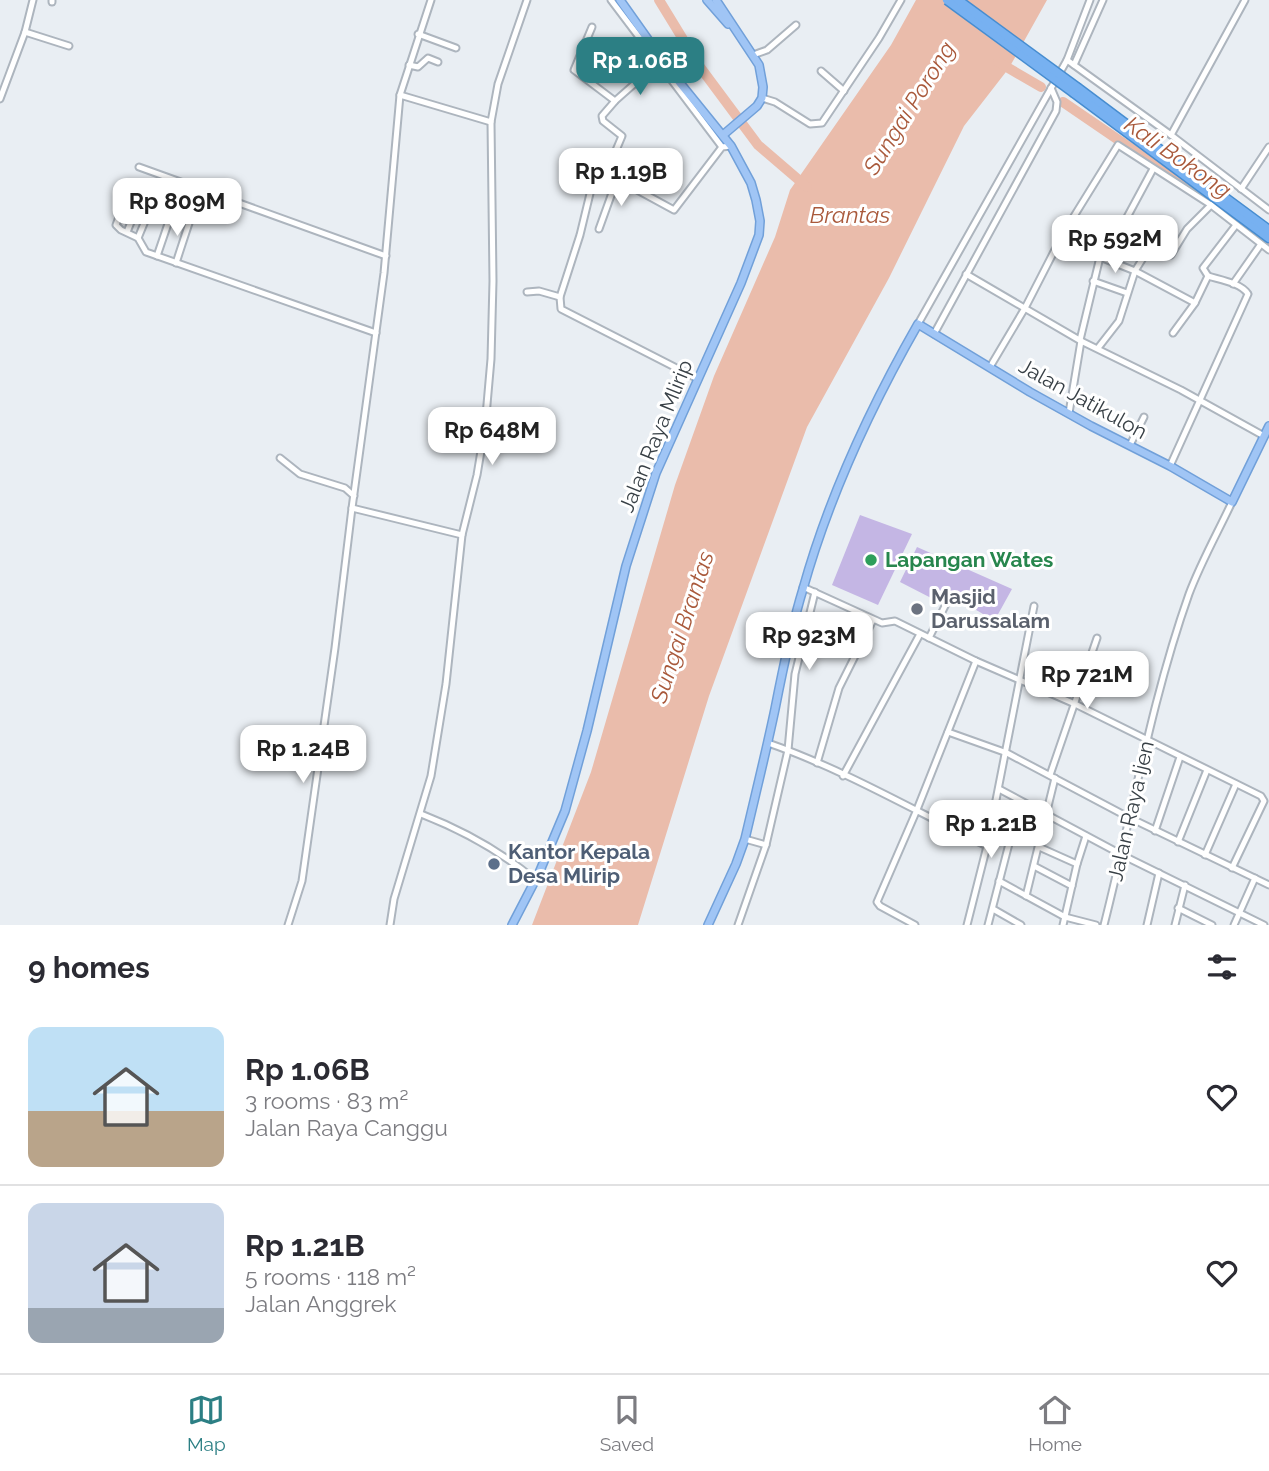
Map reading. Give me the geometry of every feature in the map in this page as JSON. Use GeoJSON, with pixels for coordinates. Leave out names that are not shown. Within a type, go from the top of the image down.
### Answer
{"type":"FeatureCollection","features":[{"type":"Feature","properties":{"kind":"highway"},"geometry":{"type":"LineString","coordinates":[[947,0],[1269,230]]}},
{"type":"Feature","properties":{"kind":"highway"},"geometry":{"type":"LineString","coordinates":[[958,0],[1269,238]]}},
{"type":"Feature","properties":{"kind":"main road","name":"Jalan Raya Mlirip"},"geometry":{"type":"LineString","coordinates":[[512,925],[565,811],[626,566],[652,484],[741,283],[759,234],[760,221],[751,183],[731,146],[671,72],[620,0]]}},
{"type":"Feature","properties":{"kind":"main road"},"geometry":{"type":"LineString","coordinates":[[707,0],[732,27]]}},
{"type":"Feature","properties":{"kind":"main road"},"geometry":{"type":"LineString","coordinates":[[716,0],[753,55],[762,75],[762,99],[723,135]]}},
{"type":"Feature","properties":{"kind":"main road"},"geometry":{"type":"LineString","coordinates":[[708,925],[745,839],[803,587],[843,474],[887,377],[918,324]]}},
{"type":"Feature","properties":{"kind":"main road","name":"Jalan Jatikulon"},"geometry":{"type":"LineString","coordinates":[[918,324],[1069,413],[1232,502]]}},
{"type":"Feature","properties":{"kind":"main road"},"geometry":{"type":"LineString","coordinates":[[1232,502],[1269,426]]}},
{"type":"Feature","properties":{"kind":"street"},"geometry":{"type":"LineString","coordinates":[[0,99],[25,33],[33,0]]}},
{"type":"Feature","properties":{"kind":"street"},"geometry":{"type":"LineString","coordinates":[[288,925],[302,881],[354,496],[386,256],[400,95],[431,0]]}},
{"type":"Feature","properties":{"kind":"street"},"geometry":{"type":"LineString","coordinates":[[390,925],[394,900],[431,776],[446,684],[462,535],[477,475],[485,427],[491,359],[493,281],[491,122],[498,84],[527,0]]}},
{"type":"Feature","properties":{"kind":"street"},"geometry":{"type":"LineString","coordinates":[[611,0],[722,147]]}},
{"type":"Feature","properties":{"kind":"street"},"geometry":{"type":"LineString","coordinates":[[762,99],[775,102],[814,125],[825,119],[901,0]]}},
{"type":"Feature","properties":{"kind":"street"},"geometry":{"type":"LineString","coordinates":[[918,324],[1067,60],[1090,0]]}},
{"type":"Feature","properties":{"kind":"street"},"geometry":{"type":"LineString","coordinates":[[1074,65],[1102,0]]}},
{"type":"Feature","properties":{"kind":"street"},"geometry":{"type":"LineString","coordinates":[[1171,135],[1245,0]]}},
{"type":"Feature","properties":{"kind":"street"},"geometry":{"type":"LineString","coordinates":[[753,55],[767,50],[796,25]]}},
{"type":"Feature","properties":{"kind":"street"},"geometry":{"type":"LineString","coordinates":[[592,27],[574,68],[615,101]]}},
{"type":"Feature","properties":{"kind":"street"},"geometry":{"type":"LineString","coordinates":[[25,33],[69,46]]}},
{"type":"Feature","properties":{"kind":"street"},"geometry":{"type":"LineString","coordinates":[[418,34],[456,48]]}},
{"type":"Feature","properties":{"kind":"street"},"geometry":{"type":"LineString","coordinates":[[409,65],[418,67],[428,58],[438,62]]}},
{"type":"Feature","properties":{"kind":"street"},"geometry":{"type":"LineString","coordinates":[[1067,60],[1269,210]]}},
{"type":"Feature","properties":{"kind":"street"},"geometry":{"type":"LineString","coordinates":[[658,63],[615,101],[601,119],[620,132],[622,138],[604,173],[594,177],[560,307],[565,312],[698,379]]}},
{"type":"Feature","properties":{"kind":"street"},"geometry":{"type":"LineString","coordinates":[[821,71],[844,91]]}},
{"type":"Feature","properties":{"kind":"street"},"geometry":{"type":"LineString","coordinates":[[934,334],[1056,111],[1057,102],[1051,88]]}},
{"type":"Feature","properties":{"kind":"street"},"geometry":{"type":"LineString","coordinates":[[400,95],[491,122]]}},
{"type":"Feature","properties":{"kind":"street"},"geometry":{"type":"LineString","coordinates":[[990,367],[1025,309],[1063,234],[1118,145],[1211,205],[1269,250]]}},
{"type":"Feature","properties":{"kind":"street"},"geometry":{"type":"LineString","coordinates":[[584,161],[675,210],[722,147],[731,146]]}},
{"type":"Feature","properties":{"kind":"street"},"geometry":{"type":"LineString","coordinates":[[1241,189],[1269,147]]}},
{"type":"Feature","properties":{"kind":"street"},"geometry":{"type":"LineString","coordinates":[[138,167],[386,256]]}},
{"type":"Feature","properties":{"kind":"street"},"geometry":{"type":"LineString","coordinates":[[1098,348],[1119,321],[1135,271],[1153,241],[1126,220],[1153,169]]}},
{"type":"Feature","properties":{"kind":"street"},"geometry":{"type":"LineString","coordinates":[[599,229],[617,179]]}},
{"type":"Feature","properties":{"kind":"street"},"geometry":{"type":"LineString","coordinates":[[128,193],[116,225],[138,238],[143,250],[376,332]]}},
{"type":"Feature","properties":{"kind":"street"},"geometry":{"type":"LineString","coordinates":[[127,232],[141,197]]}},
{"type":"Feature","properties":{"kind":"street"},"geometry":{"type":"LineString","coordinates":[[138,238],[152,204]]}},
{"type":"Feature","properties":{"kind":"street"},"geometry":{"type":"LineString","coordinates":[[1171,255],[1187,229],[1211,205]]}},
{"type":"Feature","properties":{"kind":"street"},"geometry":{"type":"LineString","coordinates":[[157,256],[172,212]]}},
{"type":"Feature","properties":{"kind":"street"},"geometry":{"type":"LineString","coordinates":[[176,263],[190,220]]}},
{"type":"Feature","properties":{"kind":"street"},"geometry":{"type":"LineString","coordinates":[[1170,466],[1248,294],[1245,289],[1208,276],[1203,268],[1236,225]]}},
{"type":"Feature","properties":{"kind":"street"},"geometry":{"type":"LineString","coordinates":[[1233,284],[1261,244]]}},
{"type":"Feature","properties":{"kind":"street"},"geometry":{"type":"LineString","coordinates":[[1069,413],[1081,340],[1100,256],[1195,303]]}},
{"type":"Feature","properties":{"kind":"street"},"geometry":{"type":"LineString","coordinates":[[966,274],[1081,340],[1264,436]]}},
{"type":"Feature","properties":{"kind":"street"},"geometry":{"type":"LineString","coordinates":[[1173,333],[1195,303],[1208,276]]}},
{"type":"Feature","properties":{"kind":"street"},"geometry":{"type":"LineString","coordinates":[[1093,281],[1127,293]]}},
{"type":"Feature","properties":{"kind":"street"},"geometry":{"type":"LineString","coordinates":[[527,292],[539,291],[561,297]]}},
{"type":"Feature","properties":{"kind":"street"},"geometry":{"type":"LineString","coordinates":[[442,416],[485,427]]}},
{"type":"Feature","properties":{"kind":"street"},"geometry":{"type":"LineString","coordinates":[[1129,445],[1144,417]]}},
{"type":"Feature","properties":{"kind":"street"},"geometry":{"type":"LineString","coordinates":[[280,458],[300,474],[345,488],[354,496]]}},
{"type":"Feature","properties":{"kind":"street","name":"Jalan Raya Ijen"},"geometry":{"type":"LineString","coordinates":[[1104,925],[1122,855],[1128,817],[1175,635],[1190,591],[1232,502]]}},
{"type":"Feature","properties":{"kind":"street"},"geometry":{"type":"LineString","coordinates":[[352,508],[462,535]]}},
{"type":"Feature","properties":{"kind":"street"},"geometry":{"type":"LineString","coordinates":[[803,587],[873,620],[882,623],[895,621],[976,661],[1075,704],[1263,797],[1264,801],[1232,868]]}},
{"type":"Feature","properties":{"kind":"street"},"geometry":{"type":"LineString","coordinates":[[738,925],[766,845],[788,750],[795,674],[815,592]]}},
{"type":"Feature","properties":{"kind":"street"},"geometry":{"type":"LineString","coordinates":[[929,638],[948,600]]}},
{"type":"Feature","properties":{"kind":"street"},"geometry":{"type":"LineString","coordinates":[[969,924],[1007,753],[1034,606]]}},
{"type":"Feature","properties":{"kind":"street"},"geometry":{"type":"LineString","coordinates":[[817,763],[839,688],[873,620]]}},
{"type":"Feature","properties":{"kind":"street"},"geometry":{"type":"LineString","coordinates":[[843,776],[920,634]]}},
{"type":"Feature","properties":{"kind":"street"},"geometry":{"type":"LineString","coordinates":[[1026,896],[1047,816],[1053,777],[1097,638]]}},
{"type":"Feature","properties":{"kind":"street"},"geometry":{"type":"LineString","coordinates":[[915,925],[906,923],[877,902],[976,661]]}},
{"type":"Feature","properties":{"kind":"street"},"geometry":{"type":"LineString","coordinates":[[782,671],[795,674]]}},
{"type":"Feature","properties":{"kind":"street"},"geometry":{"type":"LineString","coordinates":[[948,732],[1007,753],[1155,831],[1269,886]]}},
{"type":"Feature","properties":{"kind":"street"},"geometry":{"type":"LineString","coordinates":[[768,743],[817,763],[987,846]]}},
{"type":"Feature","properties":{"kind":"street"},"geometry":{"type":"LineString","coordinates":[[1155,831],[1180,757]]}},
{"type":"Feature","properties":{"kind":"street"},"geometry":{"type":"LineString","coordinates":[[1178,842],[1206,770]]}},
{"type":"Feature","properties":{"kind":"street"},"geometry":{"type":"LineString","coordinates":[[1205,855],[1236,784]]}},
{"type":"Feature","properties":{"kind":"street"},"geometry":{"type":"LineString","coordinates":[[999,789],[1122,855],[1264,925]]}},
{"type":"Feature","properties":{"kind":"street"},"geometry":{"type":"LineString","coordinates":[[988,925],[1020,801]]}},
{"type":"Feature","properties":{"kind":"street"},"geometry":{"type":"LineString","coordinates":[[421,814],[458,829],[516,864],[535,880]]}},
{"type":"Feature","properties":{"kind":"street"},"geometry":{"type":"LineString","coordinates":[[1063,925],[1086,836]]}},
{"type":"Feature","properties":{"kind":"street"},"geometry":{"type":"LineString","coordinates":[[745,839],[766,845]]}},
{"type":"Feature","properties":{"kind":"street"},"geometry":{"type":"LineString","coordinates":[[1039,847],[1077,864]]}},
{"type":"Feature","properties":{"kind":"street"},"geometry":{"type":"LineString","coordinates":[[1034,866],[1072,886]]}},
{"type":"Feature","properties":{"kind":"street"},"geometry":{"type":"LineString","coordinates":[[1147,925],[1159,873]]}},
{"type":"Feature","properties":{"kind":"street"},"geometry":{"type":"LineString","coordinates":[[1234,925],[1255,878]]}},
{"type":"Feature","properties":{"kind":"street"},"geometry":{"type":"LineString","coordinates":[[999,881],[1065,916],[1096,925]]}},
{"type":"Feature","properties":{"kind":"street"},"geometry":{"type":"LineString","coordinates":[[1175,925],[1185,885]]}},
{"type":"Feature","properties":{"kind":"street"},"geometry":{"type":"LineString","coordinates":[[1178,908],[1212,925]]}},
{"type":"Feature","properties":{"kind":"street"},"geometry":{"type":"LineString","coordinates":[[993,909],[1021,925]]}},
{"type":"Feature","properties":{"kind":"shaded area","name":"Lapangan Wates"},"geometry":{"type":"Polygon","coordinates":[[[860,515],[912,534],[878,605],[832,585],[860,515]]]}},
{"type":"Feature","properties":{"kind":"shaded area"},"geometry":{"type":"Polygon","coordinates":[[[917,547],[1012,589],[991,627],[979,623],[983,614],[949,594],[944,600],[939,597],[937,601],[900,582],[917,547]]]}},
{"type":"Feature","properties":{"kind":"water","name":"Brantas"},"geometry":{"type":"Polygon","coordinates":[[[916,0],[1047,0],[1009,68],[964,126],[889,278],[807,427],[709,696],[638,925],[532,925],[591,772],[675,485],[714,376],[775,237],[790,190],[891,45],[916,0]]]}},
{"type":"Feature","properties":{"kind":"waterway"},"geometry":{"type":"LineString","coordinates":[[659,0],[700,67],[758,145],[807,187]]}},
{"type":"Feature","properties":{"kind":"waterway","name":"Kali Bokong"},"geometry":{"type":"LineString","coordinates":[[998,62],[1041,87]]}},
{"type":"Feature","properties":{"kind":"waterway","name":"Kali Bokong"},"geometry":{"type":"LineString","coordinates":[[1063,102],[1205,199]]}},
{"type":"Feature","properties":{"kind":"waterway","name":"Kali Bokong"},"geometry":{"type":"LineString","coordinates":[[1241,225],[1269,247]]}},
{"type":"Feature","properties":{"kind":"place","name":"Lapangan Wates"},"geometry":{"type":"Point","coordinates":[871,560]}},
{"type":"Feature","properties":{"kind":"place","name":"Masjid Darussalam"},"geometry":{"type":"Point","coordinates":[917,609]}},
{"type":"Feature","properties":{"kind":"place","name":"Kantor Kepala Desa Mlirip"},"geometry":{"type":"Point","coordinates":[494,864]}},
{"type":"Feature","properties":{"kind":"water label","name":"Sungai Porong"},"geometry":{"type":"Point","coordinates":[909,108]}},
{"type":"Feature","properties":{"kind":"water label","name":"Sungai Brantas"},"geometry":{"type":"Point","coordinates":[682,627]}}]}
